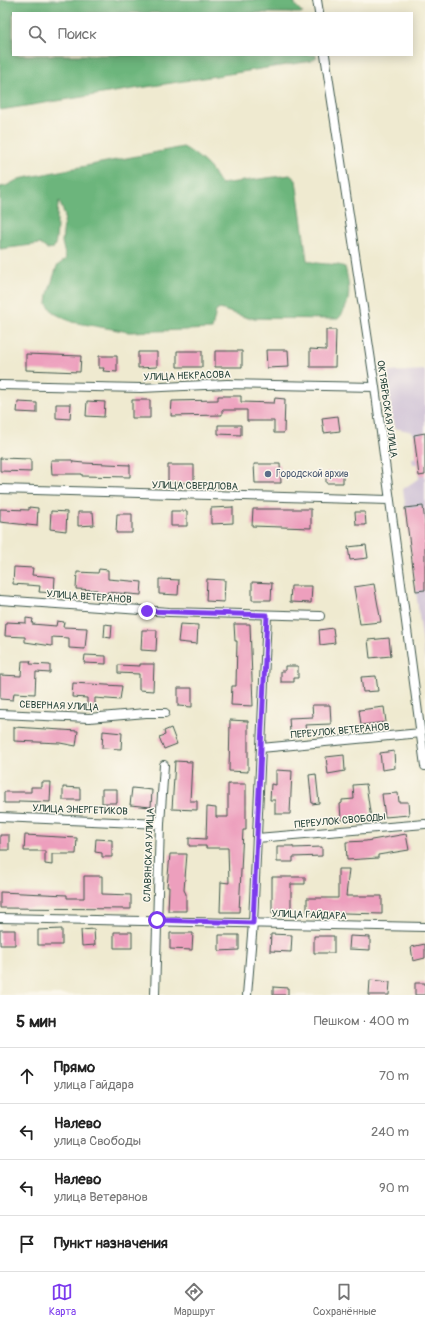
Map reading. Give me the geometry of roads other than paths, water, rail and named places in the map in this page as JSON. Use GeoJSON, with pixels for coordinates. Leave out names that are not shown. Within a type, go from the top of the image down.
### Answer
{"type":"FeatureCollection","features":[{"type":"Feature","properties":{"kind":"street"},"geometry":{"type":"LineString","coordinates":[[317,0],[319,12]]}},
{"type":"Feature","properties":{"kind":"street","name":"ОКТЯБРЬСКАЯ УЛИЦА"},"geometry":{"type":"LineString","coordinates":[[326,56],[375,387],[425,766]]}},
{"type":"Feature","properties":{"kind":"street","name":"УЛИЦА НЕКРАСОВА"},"geometry":{"type":"LineString","coordinates":[[0,385],[141,388],[227,384],[375,387]]}},
{"type":"Feature","properties":{"kind":"street","name":"УЛИЦА СВЕРДЛОВА"},"geometry":{"type":"LineString","coordinates":[[0,489],[390,500]]}},
{"type":"Feature","properties":{"kind":"street","name":"УЛИЦА ВЕТЕРАНОВ"},"geometry":{"type":"LineString","coordinates":[[0,600],[147,611],[320,616]]}},
{"type":"Feature","properties":{"kind":"street"},"geometry":{"type":"LineString","coordinates":[[247,995],[253,923],[267,615]]}},
{"type":"Feature","properties":{"kind":"street","name":"СЕВЕРНАЯ УЛИЦА"},"geometry":{"type":"LineString","coordinates":[[0,714],[89,718],[146,712],[165,714]]}},
{"type":"Feature","properties":{"kind":"street","name":"ПЕРЕУЛОК ВЕТЕРАНОВ"},"geometry":{"type":"LineString","coordinates":[[261,748],[421,733]]}},
{"type":"Feature","properties":{"kind":"street","name":"СЛАВЯНСКАЯ УЛИЦА"},"geometry":{"type":"LineString","coordinates":[[155,995],[160,824],[164,765]]}},
{"type":"Feature","properties":{"kind":"street","name":"УЛИЦА ЭНЕРГЕТИКОВ"},"geometry":{"type":"LineString","coordinates":[[0,817],[160,824]]}},
{"type":"Feature","properties":{"kind":"street","name":"ПЕРЕУЛОК СВОБОДЫ"},"geometry":{"type":"LineString","coordinates":[[257,838],[425,824]]}},
{"type":"Feature","properties":{"kind":"street","name":"УЛИЦА ГАЙДАРА"},"geometry":{"type":"LineString","coordinates":[[0,918],[157,920],[425,927]]}},
{"type":"Feature","properties":{"kind":"place","name":"Городской архив"},"geometry":{"type":"Point","coordinates":[268,474]}}]}
